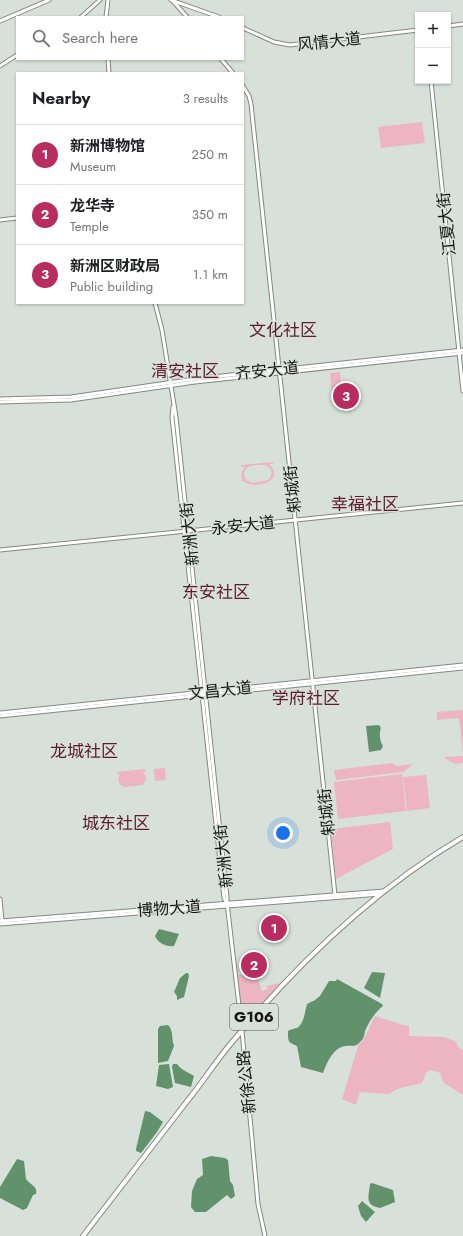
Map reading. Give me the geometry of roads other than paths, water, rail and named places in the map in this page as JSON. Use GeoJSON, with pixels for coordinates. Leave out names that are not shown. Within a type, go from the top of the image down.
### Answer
{"type":"FeatureCollection","features":[{"type":"Feature","properties":{"kind":"highway","name":"G106"},"geometry":{"type":"LineString","coordinates":[[83,1236],[242,1031],[283,984],[342,927],[382,894],[437,853],[463,837]]}},
{"type":"Feature","properties":{"kind":"main road"},"geometry":{"type":"LineString","coordinates":[[0,21],[49,0]]}},
{"type":"Feature","properties":{"kind":"main road"},"geometry":{"type":"LineString","coordinates":[[82,16],[100,0]]}},
{"type":"Feature","properties":{"kind":"main road"},"geometry":{"type":"LineString","coordinates":[[106,16],[108,0]]}},
{"type":"Feature","properties":{"kind":"main road"},"geometry":{"type":"LineString","coordinates":[[172,0],[216,16]]}},
{"type":"Feature","properties":{"kind":"main road"},"geometry":{"type":"LineString","coordinates":[[172,0],[186,16]]}},
{"type":"Feature","properties":{"kind":"main road"},"geometry":{"type":"LineString","coordinates":[[451,26],[463,24]]}},
{"type":"Feature","properties":{"kind":"main road","name":"风情大道"},"geometry":{"type":"LineString","coordinates":[[244,28],[271,41],[290,45],[415,31]]}},
{"type":"Feature","properties":{"kind":"main road"},"geometry":{"type":"LineString","coordinates":[[0,66],[16,56]]}},
{"type":"Feature","properties":{"kind":"main road"},"geometry":{"type":"LineString","coordinates":[[108,60],[109,72]]}},
{"type":"Feature","properties":{"kind":"main road"},"geometry":{"type":"LineString","coordinates":[[222,60],[232,72]]}},
{"type":"Feature","properties":{"kind":"main road","name":"江夏大街"},"geometry":{"type":"LineString","coordinates":[[431,84],[463,391]]}},
{"type":"Feature","properties":{"kind":"main road","name":"邾城街"},"geometry":{"type":"LineString","coordinates":[[244,88],[249,96],[251,104],[335,895]]}},
{"type":"Feature","properties":{"kind":"main road"},"geometry":{"type":"LineString","coordinates":[[0,220],[16,218]]}},
{"type":"Feature","properties":{"kind":"main road","name":"新洲大街"},"geometry":{"type":"LineString","coordinates":[[155,304],[162,330],[173,401],[172,417],[204,693],[224,898],[227,905]]}},
{"type":"Feature","properties":{"kind":"main road","name":"齐安大道"},"geometry":{"type":"LineString","coordinates":[[0,400],[71,397],[170,383],[460,352],[463,350]]}},
{"type":"Feature","properties":{"kind":"main road","name":"永安大道"},"geometry":{"type":"LineString","coordinates":[[0,550],[463,503]]}},
{"type":"Feature","properties":{"kind":"main road","name":"文昌大道"},"geometry":{"type":"LineString","coordinates":[[312,682],[463,665]]}},
{"type":"Feature","properties":{"kind":"main road","name":"文昌大道"},"geometry":{"type":"LineString","coordinates":[[0,713],[463,668]]}},
{"type":"Feature","properties":{"kind":"main road","name":"文昌大道"},"geometry":{"type":"LineString","coordinates":[[0,716],[204,693]]}},
{"type":"Feature","properties":{"kind":"main road","name":"博物大道"},"geometry":{"type":"LineString","coordinates":[[227,905],[386,891]]}},
{"type":"Feature","properties":{"kind":"main road","name":"博物大道"},"geometry":{"type":"LineString","coordinates":[[1,922],[382,894]]}},
{"type":"Feature","properties":{"kind":"main road"},"geometry":{"type":"LineString","coordinates":[[0,899],[1,922]]}},
{"type":"Feature","properties":{"kind":"main road","name":"新徐公路"},"geometry":{"type":"LineString","coordinates":[[227,905],[242,1031],[258,1204],[265,1236]]}},
{"type":"Feature","properties":{"kind":"place","name":"新洲区财政局"},"geometry":{"type":"Point","coordinates":[346,396]}},
{"type":"Feature","properties":{"kind":"place","name":"新洲博物馆"},"geometry":{"type":"Point","coordinates":[274,928]}},
{"type":"Feature","properties":{"kind":"place","name":"龙华寺"},"geometry":{"type":"Point","coordinates":[254,965]}},
{"type":"Feature","properties":{"kind":"district","name":"文化社区"},"geometry":{"type":"Point","coordinates":[283,330]}},
{"type":"Feature","properties":{"kind":"district","name":"清安社区"},"geometry":{"type":"Point","coordinates":[185,371]}},
{"type":"Feature","properties":{"kind":"district","name":"幸福社区"},"geometry":{"type":"Point","coordinates":[365,504]}},
{"type":"Feature","properties":{"kind":"district","name":"东安社区"},"geometry":{"type":"Point","coordinates":[216,592]}},
{"type":"Feature","properties":{"kind":"district","name":"学府社区"},"geometry":{"type":"Point","coordinates":[306,698]}},
{"type":"Feature","properties":{"kind":"district","name":"龙城社区"},"geometry":{"type":"Point","coordinates":[84,751]}},
{"type":"Feature","properties":{"kind":"district","name":"城东社区"},"geometry":{"type":"Point","coordinates":[116,823]}}]}
